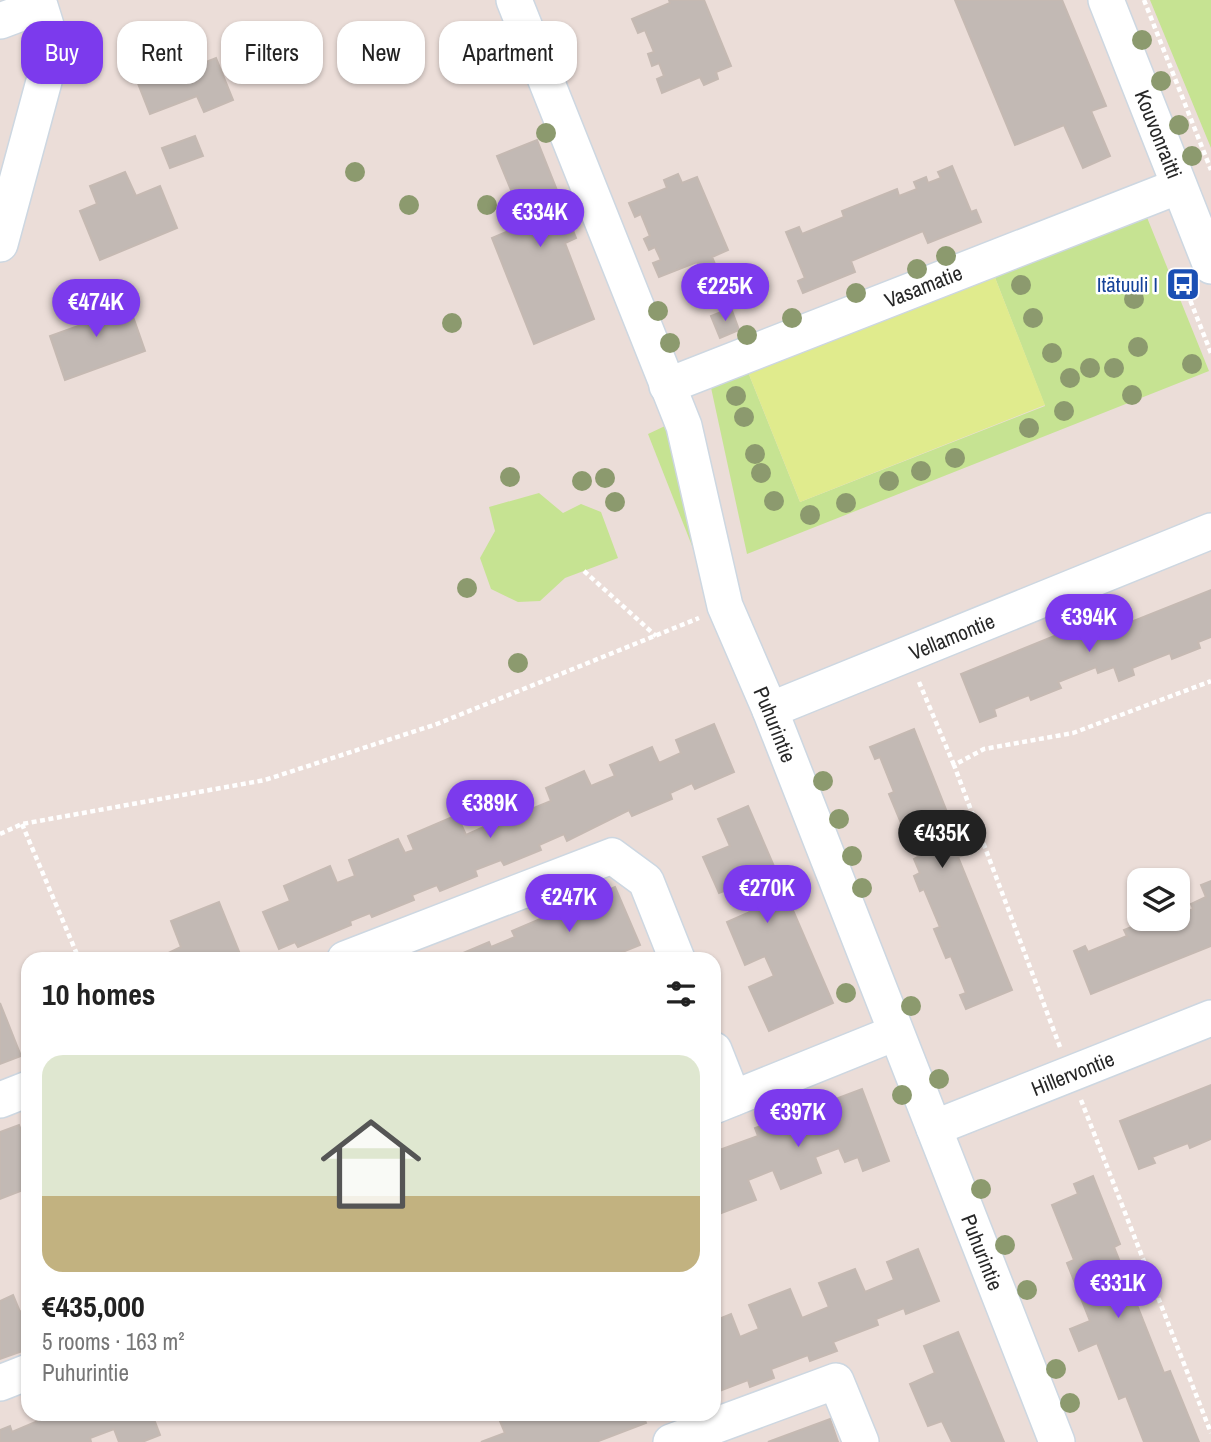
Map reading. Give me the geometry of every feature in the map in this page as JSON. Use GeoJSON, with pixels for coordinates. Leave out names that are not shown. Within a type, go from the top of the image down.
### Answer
{"type":"FeatureCollection","features":[{"type":"Feature","properties":{"kind":"street","name":"Puhurintie"},"geometry":{"type":"LineString","coordinates":[[514,0],[684,426],[726,606],[770,710],[1057,1442]]}},
{"type":"Feature","properties":{"kind":"street","name":"Kouvonraitti"},"geometry":{"type":"LineString","coordinates":[[1106,0],[1211,265]]}},
{"type":"Feature","properties":{"kind":"street"},"geometry":{"type":"LineString","coordinates":[[0,21],[40,6],[52,48],[0,244]]}},
{"type":"Feature","properties":{"kind":"street","name":"Vasamatie"},"geometry":{"type":"LineString","coordinates":[[667,386],[1179,186]]}},
{"type":"Feature","properties":{"kind":"street","name":"Vellamontie"},"geometry":{"type":"LineString","coordinates":[[770,710],[1211,531]]}},
{"type":"Feature","properties":{"kind":"street"},"geometry":{"type":"LineString","coordinates":[[363,952],[612,856],[646,881],[674,952]]}},
{"type":"Feature","properties":{"kind":"street","name":"Hillervontie"},"geometry":{"type":"LineString","coordinates":[[934,1128],[1211,1018]]}},
{"type":"Feature","properties":{"kind":"street"},"geometry":{"type":"LineString","coordinates":[[724,1102],[895,1033]]}},
{"type":"Feature","properties":{"kind":"street"},"geometry":{"type":"LineString","coordinates":[[0,1100],[21,1092]]}},
{"type":"Feature","properties":{"kind":"street"},"geometry":{"type":"LineString","coordinates":[[0,1383],[21,1375]]}},
{"type":"Feature","properties":{"kind":"street"},"geometry":{"type":"LineString","coordinates":[[671,1442],[836,1381],[861,1442]]}},
{"type":"Feature","properties":{"kind":"path"},"geometry":{"type":"LineString","coordinates":[[1144,0],[1211,170]]}},
{"type":"Feature","properties":{"kind":"path"},"geometry":{"type":"LineString","coordinates":[[584,571],[656,636]]}},
{"type":"Feature","properties":{"kind":"path"},"geometry":{"type":"LineString","coordinates":[[0,834],[22,824],[265,780],[437,723],[726,606]]}},
{"type":"Feature","properties":{"kind":"path"},"geometry":{"type":"LineString","coordinates":[[908,655],[954,765],[1070,1073],[1211,1433]]}},
{"type":"Feature","properties":{"kind":"path"},"geometry":{"type":"LineString","coordinates":[[954,765],[984,749],[1073,733],[1211,681]]}},
{"type":"Feature","properties":{"kind":"path"},"geometry":{"type":"LineString","coordinates":[[22,824],[76,952]]}},
{"type":"Feature","properties":{"kind":"green space"},"geometry":{"type":"Polygon","coordinates":[[[1150,0],[1211,0],[1211,148],[1150,0]]]}},
{"type":"Feature","properties":{"kind":"green space"},"geometry":{"type":"Polygon","coordinates":[[[1144,210],[1209,371],[747,554],[710,383],[748,372],[800,502],[1045,406],[994,275],[1144,210]]]}},
{"type":"Feature","properties":{"kind":"green space"},"geometry":{"type":"Polygon","coordinates":[[[994,275],[1045,405],[800,502],[748,372],[994,275]]]}},
{"type":"Feature","properties":{"kind":"green space"},"geometry":{"type":"Polygon","coordinates":[[[665,426],[685,467],[703,554],[696,556],[648,434],[665,426]]]}},
{"type":"Feature","properties":{"kind":"green space"},"geometry":{"type":"Polygon","coordinates":[[[539,493],[563,513],[581,504],[601,512],[618,558],[565,578],[540,601],[518,602],[491,589],[480,558],[495,531],[489,507],[539,493]]]}},
{"type":"Feature","properties":{"kind":"building"},"geometry":{"type":"Polygon","coordinates":[[[669,0],[704,0],[731,66],[716,72],[718,79],[704,85],[700,77],[662,93],[657,79],[664,76],[659,63],[652,66],[648,54],[654,52],[645,30],[638,33],[632,19],[670,3],[669,0]]]}},
{"type":"Feature","properties":{"kind":"building"},"geometry":{"type":"Polygon","coordinates":[[[955,0],[1062,0],[1106,106],[1091,111],[1110,156],[1083,168],[1064,125],[1015,145],[955,0]]]}},
{"type":"Feature","properties":{"kind":"building"},"geometry":{"type":"Polygon","coordinates":[[[216,58],[221,70],[221,84],[227,84],[233,100],[204,112],[197,96],[150,114],[138,84],[207,84],[207,62],[216,58]]]}},
{"type":"Feature","properties":{"kind":"building"},"geometry":{"type":"Polygon","coordinates":[[[195,136],[203,156],[170,168],[162,148],[195,136]]]}},
{"type":"Feature","properties":{"kind":"building"},"geometry":{"type":"Polygon","coordinates":[[[537,140],[576,238],[565,243],[594,319],[534,344],[492,238],[525,224],[497,156],[537,140]]]}},
{"type":"Feature","properties":{"kind":"building"},"geometry":{"type":"Polygon","coordinates":[[[952,166],[971,212],[976,210],[981,222],[928,243],[923,231],[851,261],[855,272],[803,293],[798,281],[805,278],[786,232],[799,227],[802,234],[844,217],[842,211],[897,189],[899,196],[917,189],[914,182],[926,177],[928,183],[941,178],[938,172],[952,166]]]}},
{"type":"Feature","properties":{"kind":"building"},"geometry":{"type":"Polygon","coordinates":[[[125,172],[136,196],[160,186],[177,228],[100,260],[80,211],[97,204],[90,186],[125,172]]]}},
{"type":"Feature","properties":{"kind":"building"},"geometry":{"type":"Polygon","coordinates":[[[678,174],[682,183],[697,177],[728,250],[712,257],[715,264],[700,270],[697,262],[659,277],[653,263],[661,260],[655,247],[649,250],[644,239],[650,236],[641,214],[635,217],[629,203],[667,188],[664,180],[678,174]]]}},
{"type":"Feature","properties":{"kind":"building"},"geometry":{"type":"Polygon","coordinates":[[[92,292],[101,319],[130,308],[145,351],[65,380],[50,336],[81,325],[71,300],[92,292]]]}},
{"type":"Feature","properties":{"kind":"building"},"geometry":{"type":"Polygon","coordinates":[[[731,308],[739,330],[720,338],[711,316],[731,308]]]}},
{"type":"Feature","properties":{"kind":"building"},"geometry":{"type":"Polygon","coordinates":[[[1211,590],[1211,637],[1198,642],[1200,648],[1172,659],[1170,653],[1132,668],[1134,675],[1119,681],[1114,667],[1098,673],[1096,667],[1058,682],[1061,688],[1031,700],[1029,695],[994,709],[996,716],[980,722],[961,674],[1096,619],[1101,634],[1211,590]]]}},
{"type":"Feature","properties":{"kind":"building"},"geometry":{"type":"Polygon","coordinates":[[[714,724],[734,772],[695,789],[692,783],[670,793],[672,799],[632,816],[629,810],[567,841],[564,834],[539,845],[541,850],[504,865],[501,860],[475,870],[477,876],[440,891],[437,885],[412,895],[414,900],[372,917],[370,913],[350,921],[351,925],[298,947],[295,942],[279,949],[263,912],[290,901],[284,886],[330,866],[337,883],[355,876],[349,860],[398,839],[405,853],[414,850],[408,836],[457,815],[466,835],[486,826],[481,815],[523,796],[529,810],[551,801],[546,788],[584,771],[591,786],[615,776],[610,765],[652,747],[659,763],[681,753],[676,740],[714,724]]]}},
{"type":"Feature","properties":{"kind":"building"},"geometry":{"type":"Polygon","coordinates":[[[914,729],[964,855],[958,857],[1012,990],[966,1009],[960,995],[966,993],[951,956],[946,958],[934,929],[940,927],[924,889],[920,891],[914,876],[920,873],[914,859],[920,856],[906,821],[901,823],[889,794],[894,792],[880,757],[875,759],[870,747],[914,729]]]}},
{"type":"Feature","properties":{"kind":"building"},"geometry":{"type":"Polygon","coordinates":[[[748,806],[833,1003],[769,1031],[749,987],[774,976],[765,956],[745,965],[727,922],[750,912],[739,885],[719,893],[703,857],[730,846],[718,819],[748,806]]]}},
{"type":"Feature","properties":{"kind":"building"},"geometry":{"type":"Polygon","coordinates":[[[1211,881],[1211,946],[1091,994],[1074,951],[1085,946],[1088,952],[1127,936],[1124,930],[1127,929],[1127,931],[1190,931],[1190,910],[1193,909],[1191,904],[1206,897],[1201,885],[1211,881]]]}},
{"type":"Feature","properties":{"kind":"building"},"geometry":{"type":"Polygon","coordinates":[[[615,887],[640,945],[622,952],[465,952],[489,942],[491,947],[515,937],[512,931],[554,913],[556,918],[576,910],[573,904],[615,887]]]}},
{"type":"Feature","properties":{"kind":"building"},"geometry":{"type":"Polygon","coordinates":[[[219,902],[239,952],[171,952],[181,947],[171,921],[219,902]]]}},
{"type":"Feature","properties":{"kind":"building"},"geometry":{"type":"Polygon","coordinates":[[[0,1003],[21,1056],[0,1064],[0,1003]]]}},
{"type":"Feature","properties":{"kind":"building"},"geometry":{"type":"Polygon","coordinates":[[[1211,1085],[1211,1139],[1190,1148],[1188,1143],[1152,1157],[1155,1163],[1139,1169],[1120,1121],[1211,1085]]]}},
{"type":"Feature","properties":{"kind":"building"},"geometry":{"type":"Polygon","coordinates":[[[862,1089],[889,1161],[863,1171],[858,1157],[845,1162],[839,1148],[815,1157],[821,1173],[781,1189],[773,1170],[748,1180],[756,1200],[721,1213],[721,1149],[758,1136],[755,1128],[797,1113],[799,1120],[824,1110],[822,1104],[862,1089]]]}},
{"type":"Feature","properties":{"kind":"building"},"geometry":{"type":"Polygon","coordinates":[[[19,1125],[21,1130],[21,1191],[0,1199],[0,1132],[19,1125]]]}},
{"type":"Feature","properties":{"kind":"building"},"geometry":{"type":"Polygon","coordinates":[[[1093,1176],[1120,1244],[1114,1247],[1164,1373],[1170,1371],[1199,1442],[1144,1442],[1126,1396],[1119,1399],[1097,1343],[1079,1351],[1070,1329],[1090,1321],[1067,1263],[1074,1260],[1052,1205],[1078,1194],[1074,1184],[1093,1176]]]}},
{"type":"Feature","properties":{"kind":"building"},"geometry":{"type":"Polygon","coordinates":[[[918,1249],[939,1301],[906,1314],[904,1308],[876,1319],[878,1325],[833,1342],[837,1351],[810,1361],[808,1355],[771,1369],[774,1378],[750,1387],[748,1380],[721,1390],[721,1318],[731,1314],[740,1337],[759,1329],[749,1305],[790,1289],[802,1318],[829,1307],[819,1283],[855,1269],[865,1292],[894,1280],[887,1262],[918,1249]]]}},
{"type":"Feature","properties":{"kind":"building"},"geometry":{"type":"Polygon","coordinates":[[[13,1295],[21,1312],[21,1352],[0,1359],[0,1301],[13,1295]]]}},
{"type":"Feature","properties":{"kind":"building"},"geometry":{"type":"Polygon","coordinates":[[[958,1332],[1004,1442],[952,1442],[942,1421],[928,1426],[910,1384],[935,1373],[924,1346],[958,1332]]]}},
{"type":"Feature","properties":{"kind":"building"},"geometry":{"type":"Polygon","coordinates":[[[830,1419],[838,1442],[768,1442],[830,1419]]]}},
{"type":"Feature","properties":{"kind":"building"},"geometry":{"type":"Polygon","coordinates":[[[38,1421],[155,1421],[160,1435],[142,1442],[119,1442],[114,1429],[90,1438],[91,1442],[0,1442],[0,1430],[10,1426],[12,1432],[38,1421]]]}},
{"type":"Feature","properties":{"kind":"building"},"geometry":{"type":"Polygon","coordinates":[[[500,1421],[646,1423],[596,1442],[481,1442],[505,1433],[500,1421]]]}},
{"type":"Feature","properties":{"kind":"place","name":"Itätuuli I"},"geometry":{"type":"Point","coordinates":[1183,284]}}]}
